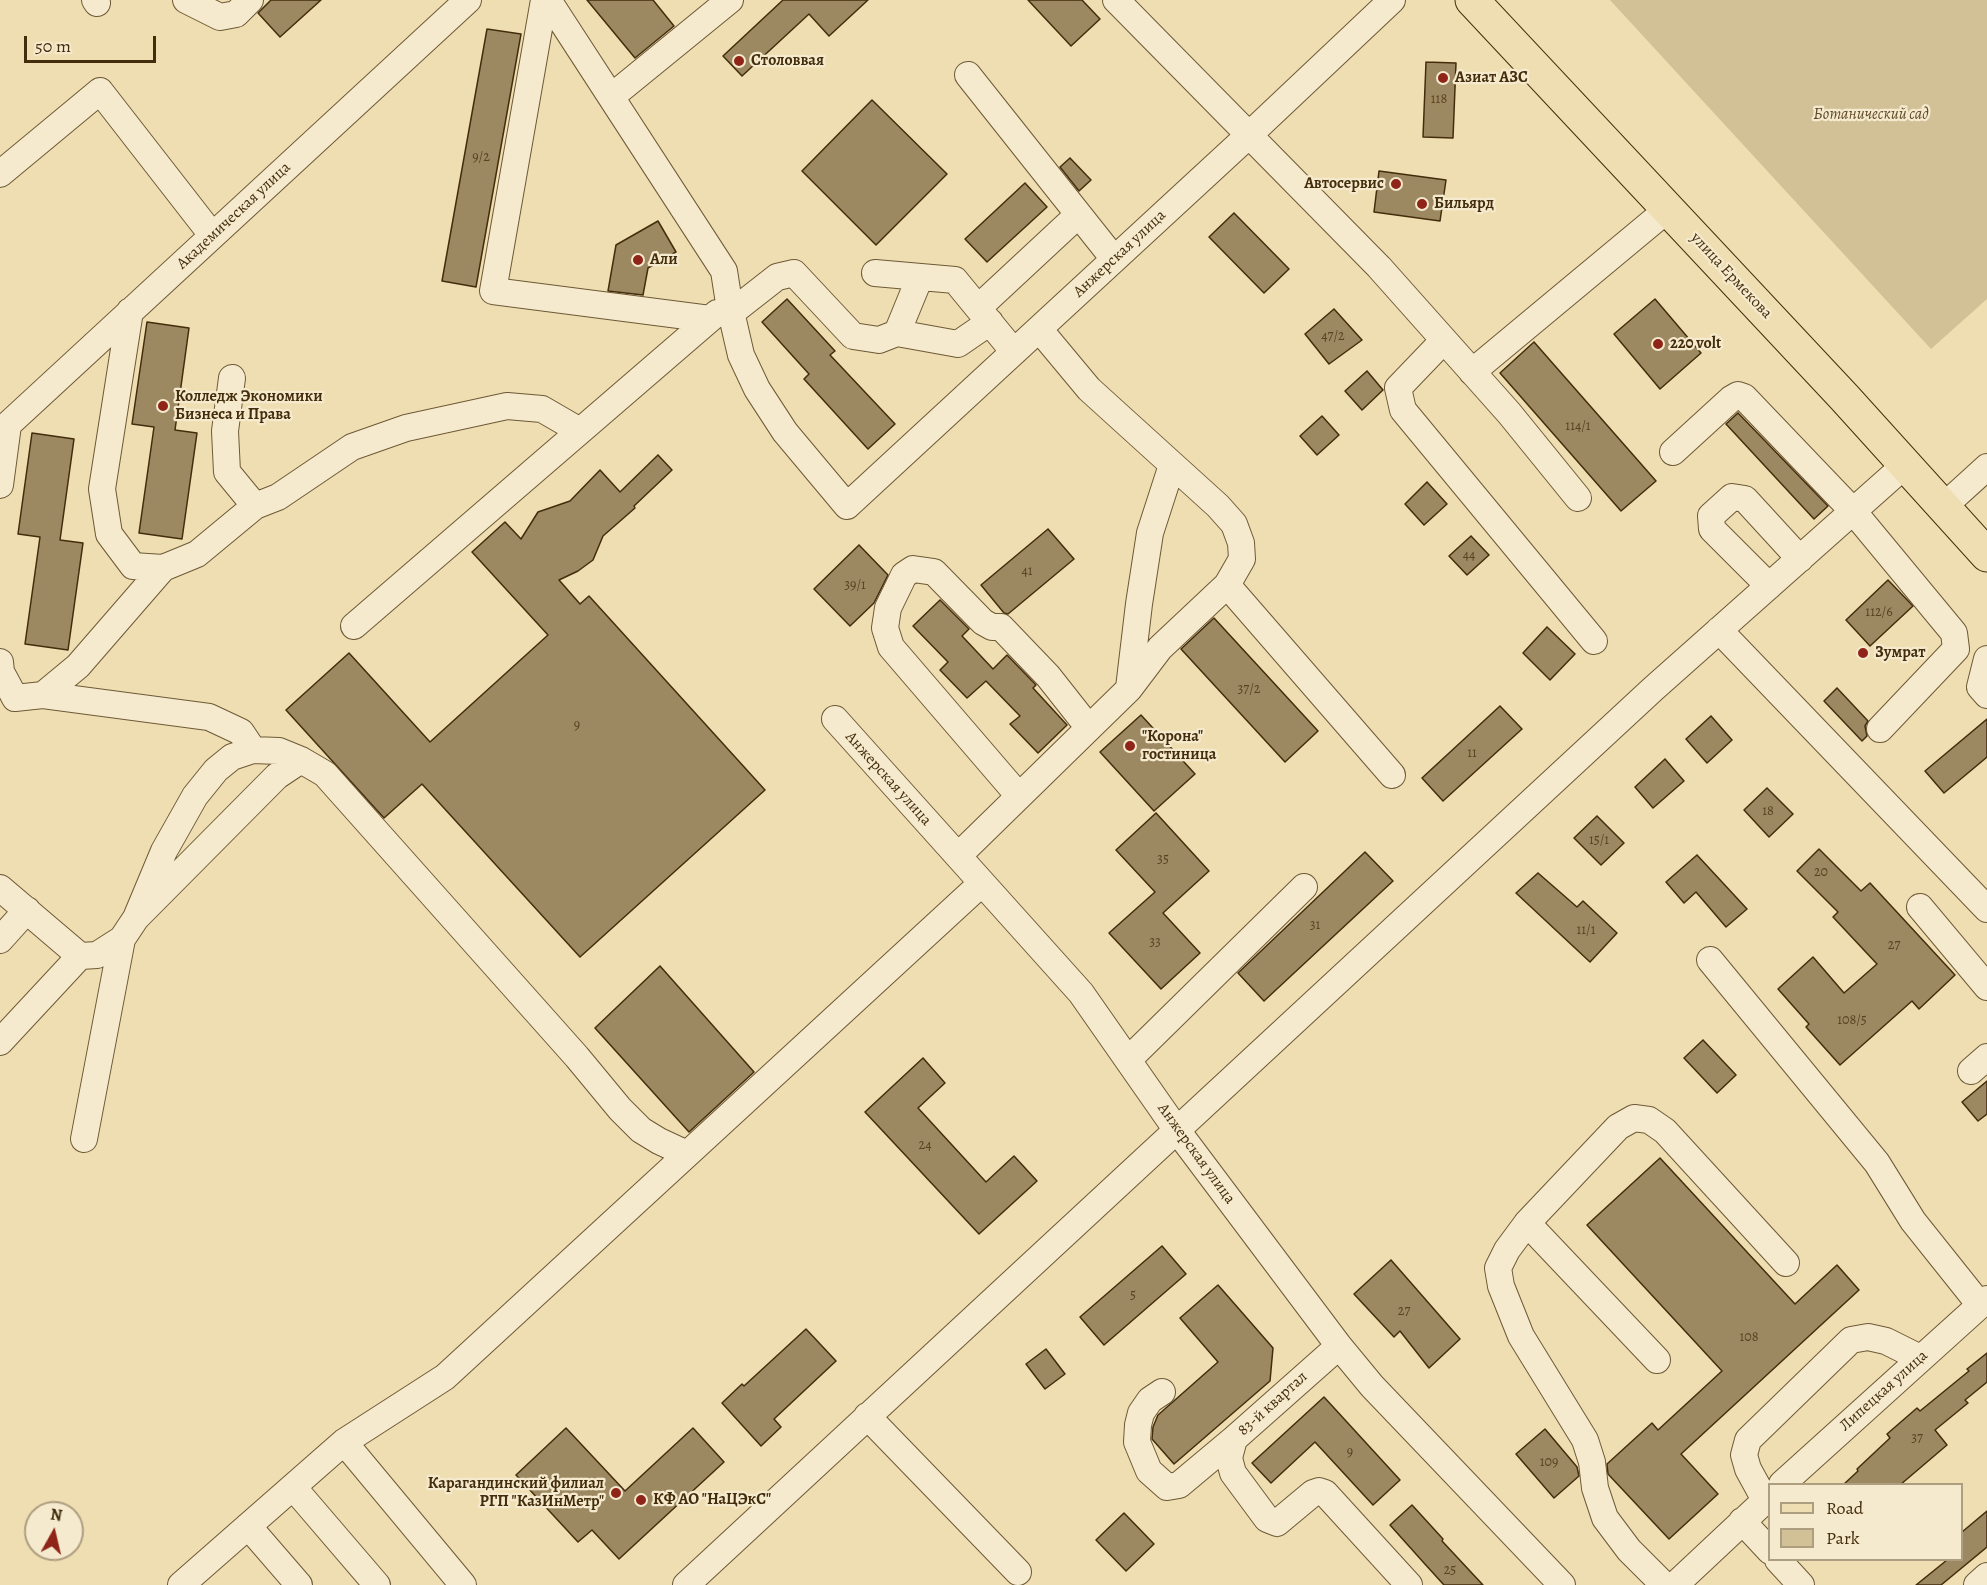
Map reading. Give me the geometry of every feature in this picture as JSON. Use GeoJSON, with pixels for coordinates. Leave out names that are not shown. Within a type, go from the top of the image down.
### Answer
{"type":"FeatureCollection","features":[{"type":"Feature","properties":{"kind":"main road","name":"улица Ермекова"},"geometry":{"type":"LineString","coordinates":[[1472,0],[1987,555]]}},
{"type":"Feature","properties":{"kind":"street"},"geometry":{"type":"LineString","coordinates":[[186,0],[220,16],[236,14],[250,0]]}},
{"type":"Feature","properties":{"kind":"street","name":"Академическая улица"},"geometry":{"type":"LineString","coordinates":[[4,428],[468,0]]}},
{"type":"Feature","properties":{"kind":"street"},"geometry":{"type":"LineString","coordinates":[[546,0],[724,271],[723,312]]}},
{"type":"Feature","properties":{"kind":"street"},"geometry":{"type":"LineString","coordinates":[[546,0],[493,291],[723,312]]}},
{"type":"Feature","properties":{"kind":"street"},"geometry":{"type":"LineString","coordinates":[[611,97],[730,0]]}},
{"type":"Feature","properties":{"kind":"street"},"geometry":{"type":"LineString","coordinates":[[1116,0],[1379,267],[1509,413],[1578,498]]}},
{"type":"Feature","properties":{"kind":"street","name":"Анжерская улица"},"geometry":{"type":"LineString","coordinates":[[723,312],[757,389],[785,432],[847,506],[1392,0]]}},
{"type":"Feature","properties":{"kind":"street"},"geometry":{"type":"LineString","coordinates":[[968,75],[1114,259]]}},
{"type":"Feature","properties":{"kind":"street"},"geometry":{"type":"LineString","coordinates":[[0,174],[100,91],[212,235]]}},
{"type":"Feature","properties":{"kind":"street"},"geometry":{"type":"LineString","coordinates":[[1472,372],[1668,209]]}},
{"type":"Feature","properties":{"kind":"street"},"geometry":{"type":"LineString","coordinates":[[354,626],[580,431],[723,312],[777,277],[794,273],[853,336],[879,340],[897,333],[958,344],[1078,215]]}},
{"type":"Feature","properties":{"kind":"street"},"geometry":{"type":"LineString","coordinates":[[875,273],[955,280],[1014,352]]}},
{"type":"Feature","properties":{"kind":"street"},"geometry":{"type":"LineString","coordinates":[[897,333],[920,277]]}},
{"type":"Feature","properties":{"kind":"street"},"geometry":{"type":"LineString","coordinates":[[130,311],[102,489],[109,534],[134,566],[163,568],[197,554],[255,506],[278,497],[352,447],[406,428],[507,406],[542,409],[580,431]]}},
{"type":"Feature","properties":{"kind":"street"},"geometry":{"type":"LineString","coordinates":[[958,856],[1129,689],[1160,648],[1227,585],[1242,559],[1241,543],[1234,524],[1218,506],[1089,389],[1039,329]]}},
{"type":"Feature","properties":{"kind":"street"},"geometry":{"type":"LineString","coordinates":[[1444,340],[1398,388],[1403,410],[1594,641]]}},
{"type":"Feature","properties":{"kind":"street"},"geometry":{"type":"LineString","coordinates":[[232,378],[225,431],[227,472],[255,506]]}},
{"type":"Feature","properties":{"kind":"street"},"geometry":{"type":"LineString","coordinates":[[1673,452],[1731,399],[1738,395],[1744,397],[1853,511],[1954,633],[1956,649],[1880,729]]}},
{"type":"Feature","properties":{"kind":"street"},"geometry":{"type":"LineString","coordinates":[[0,485],[4,428]]}},
{"type":"Feature","properties":{"kind":"street"},"geometry":{"type":"LineString","coordinates":[[1129,689],[1150,533],[1172,465]]}},
{"type":"Feature","properties":{"kind":"street"},"geometry":{"type":"LineString","coordinates":[[686,1585],[1176,1129],[1719,630],[1905,465]]}},
{"type":"Feature","properties":{"kind":"street"},"geometry":{"type":"LineString","coordinates":[[1943,507],[1987,467]]}},
{"type":"Feature","properties":{"kind":"street"},"geometry":{"type":"LineString","coordinates":[[1769,586],[1712,529],[1711,516],[1732,497],[1745,499],[1800,559]]}},
{"type":"Feature","properties":{"kind":"street"},"geometry":{"type":"LineString","coordinates":[[43,695],[78,666],[163,568]]}},
{"type":"Feature","properties":{"kind":"street"},"geometry":{"type":"LineString","coordinates":[[1019,796],[891,647],[885,628],[888,608],[904,575],[913,568],[934,572],[983,622],[992,627],[1001,627],[1048,676],[1089,728]]}},
{"type":"Feature","properties":{"kind":"street"},"geometry":{"type":"LineString","coordinates":[[1227,585],[1392,775]]}},
{"type":"Feature","properties":{"kind":"street"},"geometry":{"type":"LineString","coordinates":[[1719,630],[1987,909]]}},
{"type":"Feature","properties":{"kind":"street"},"geometry":{"type":"LineString","coordinates":[[1987,659],[1980,687],[1987,695]]}},
{"type":"Feature","properties":{"kind":"street"},"geometry":{"type":"LineString","coordinates":[[0,662],[1,672],[15,698],[43,695],[209,717],[241,732],[253,750]]}},
{"type":"Feature","properties":{"kind":"street","name":"Анжерская улица"},"geometry":{"type":"LineString","coordinates":[[835,719],[1080,993],[1176,1129],[1339,1346],[1381,1394],[1562,1585]]}},
{"type":"Feature","properties":{"kind":"street"},"geometry":{"type":"LineString","coordinates":[[84,1139],[129,928],[164,851],[195,796],[216,770],[232,757],[253,750],[279,751],[326,774],[577,1057],[620,1109],[641,1130],[687,1154]]}},
{"type":"Feature","properties":{"kind":"street"},"geometry":{"type":"LineString","coordinates":[[0,1042],[80,956],[97,955],[129,928],[277,776],[301,760]]}},
{"type":"Feature","properties":{"kind":"street"},"geometry":{"type":"LineString","coordinates":[[194,1581],[248,1526],[344,1442],[445,1377],[982,883]]}},
{"type":"Feature","properties":{"kind":"street"},"geometry":{"type":"LineString","coordinates":[[1128,1060],[1304,887]]}},
{"type":"Feature","properties":{"kind":"street"},"geometry":{"type":"LineString","coordinates":[[0,888],[80,956]]}},
{"type":"Feature","properties":{"kind":"street"},"geometry":{"type":"LineString","coordinates":[[1920,908],[1987,987]]}},
{"type":"Feature","properties":{"kind":"street"},"geometry":{"type":"LineString","coordinates":[[0,940],[27,910]]}},
{"type":"Feature","properties":{"kind":"street"},"geometry":{"type":"LineString","coordinates":[[1710,960],[1877,1163],[1913,1221],[1984,1302]]}},
{"type":"Feature","properties":{"kind":"street"},"geometry":{"type":"LineString","coordinates":[[1665,1585],[1629,1550],[1605,1518],[1595,1488],[1592,1462],[1585,1440],[1521,1336],[1501,1286],[1498,1268],[1507,1250],[1527,1223],[1618,1127],[1634,1118],[1649,1120],[1665,1131],[1786,1263]]}},
{"type":"Feature","properties":{"kind":"street"},"geometry":{"type":"LineString","coordinates":[[1527,1223],[1657,1360]]}},
{"type":"Feature","properties":{"kind":"street","name":"Липецкая улица"},"geometry":{"type":"LineString","coordinates":[[1783,1483],[1984,1302]]}},
{"type":"Feature","properties":{"kind":"street"},"geometry":{"type":"LineString","coordinates":[[1768,1488],[1746,1462],[1744,1455],[1748,1440],[1851,1340],[1868,1337],[1886,1341],[1920,1358]]}},
{"type":"Feature","properties":{"kind":"street","name":"83-й квартал"},"geometry":{"type":"LineString","coordinates":[[1339,1346],[1234,1439],[1229,1458],[1233,1473],[1267,1519],[1277,1523],[1313,1493],[1319,1491],[1325,1494],[1409,1585]]}},
{"type":"Feature","properties":{"kind":"street"},"geometry":{"type":"LineString","coordinates":[[1162,1392],[1150,1400],[1142,1413],[1138,1425],[1137,1442],[1149,1471],[1167,1487],[1179,1485],[1234,1439]]}},
{"type":"Feature","properties":{"kind":"street"},"geometry":{"type":"LineString","coordinates":[[867,1416],[1018,1572]]}},
{"type":"Feature","properties":{"kind":"street"},"geometry":{"type":"LineString","coordinates":[[344,1442],[464,1585]]}},
{"type":"Feature","properties":{"kind":"street"},"geometry":{"type":"LineString","coordinates":[[293,1487],[377,1585]]}},
{"type":"Feature","properties":{"kind":"street","name":"Липецкая улица"},"geometry":{"type":"LineString","coordinates":[[1675,1585],[1768,1497]]}},
{"type":"Feature","properties":{"kind":"street"},"geometry":{"type":"LineString","coordinates":[[1742,1521],[1768,1549]]}},
{"type":"Feature","properties":{"kind":"street"},"geometry":{"type":"LineString","coordinates":[[248,1526],[299,1585]]}},
{"type":"Feature","properties":{"kind":"street"},"geometry":{"type":"LineString","coordinates":[[1779,1561],[1801,1585]]}},
{"type":"Feature","properties":{"kind":"street"},"geometry":{"type":"LineString","coordinates":[[1977,1585],[1987,1576]]}},
{"type":"Feature","properties":{"kind":"green space","name":"Ботанический сад"},"geometry":{"type":"Polygon","coordinates":[[[1610,0],[1987,0],[1987,299],[1931,349],[1610,0]]]}},
{"type":"Feature","properties":{"kind":"building"},"geometry":{"type":"Polygon","coordinates":[[[271,0],[321,0],[280,37],[258,13],[271,0]]]}},
{"type":"Feature","properties":{"kind":"building"},"geometry":{"type":"Polygon","coordinates":[[[587,0],[653,0],[674,26],[635,58],[587,0]]]}},
{"type":"Feature","properties":{"kind":"building"},"geometry":{"type":"Polygon","coordinates":[[[783,0],[868,0],[829,36],[809,14],[742,76],[723,56],[783,0]]]}},
{"type":"Feature","properties":{"kind":"building"},"geometry":{"type":"Polygon","coordinates":[[[1028,0],[1082,0],[1100,19],[1071,46],[1028,0]]]}},
{"type":"Feature","properties":{"kind":"building"},"geometry":{"type":"Polygon","coordinates":[[[487,29],[521,34],[476,287],[442,281],[487,29]]]}},
{"type":"Feature","properties":{"kind":"building"},"geometry":{"type":"Polygon","coordinates":[[[1426,62],[1456,63],[1453,138],[1423,137],[1426,62]]]}},
{"type":"Feature","properties":{"kind":"building"},"geometry":{"type":"Polygon","coordinates":[[[872,100],[947,174],[876,245],[802,171],[872,100]]]}},
{"type":"Feature","properties":{"kind":"building"},"geometry":{"type":"Polygon","coordinates":[[[1070,158],[1091,180],[1079,191],[1060,167],[1070,158]]]}},
{"type":"Feature","properties":{"kind":"building"},"geometry":{"type":"Polygon","coordinates":[[[1379,171],[1446,180],[1440,221],[1374,212],[1379,171]]]}},
{"type":"Feature","properties":{"kind":"building"},"geometry":{"type":"Polygon","coordinates":[[[1025,183],[1047,207],[987,262],[965,239],[1025,183]]]}},
{"type":"Feature","properties":{"kind":"building"},"geometry":{"type":"Polygon","coordinates":[[[1234,213],[1289,269],[1264,293],[1209,237],[1234,213]]]}},
{"type":"Feature","properties":{"kind":"building","name":"Али"},"geometry":{"type":"Polygon","coordinates":[[[658,221],[676,252],[648,268],[643,295],[608,291],[616,245],[658,221]]]}},
{"type":"Feature","properties":{"kind":"building"},"geometry":{"type":"Polygon","coordinates":[[[787,299],[835,351],[830,355],[895,424],[868,449],[804,379],[809,374],[762,322],[787,299]]]}},
{"type":"Feature","properties":{"kind":"building","name":"220 volt"},"geometry":{"type":"Polygon","coordinates":[[[1655,299],[1701,353],[1660,389],[1614,334],[1655,299]]]}},
{"type":"Feature","properties":{"kind":"building"},"geometry":{"type":"Polygon","coordinates":[[[1334,309],[1362,340],[1329,364],[1305,334],[1334,309]]]}},
{"type":"Feature","properties":{"kind":"building"},"geometry":{"type":"Polygon","coordinates":[[[147,322],[189,328],[175,430],[197,433],[182,539],[139,533],[154,427],[132,424],[147,322]]]}},
{"type":"Feature","properties":{"kind":"building"},"geometry":{"type":"Polygon","coordinates":[[[1534,342],[1656,481],[1621,511],[1500,373],[1534,342]]]}},
{"type":"Feature","properties":{"kind":"building"},"geometry":{"type":"Polygon","coordinates":[[[1367,371],[1383,390],[1362,410],[1345,391],[1367,371]]]}},
{"type":"Feature","properties":{"kind":"building"},"geometry":{"type":"Polygon","coordinates":[[[1738,413],[1828,506],[1814,519],[1726,424],[1738,413]]]}},
{"type":"Feature","properties":{"kind":"building"},"geometry":{"type":"Polygon","coordinates":[[[1322,416],[1339,435],[1317,455],[1300,436],[1322,416]]]}},
{"type":"Feature","properties":{"kind":"building"},"geometry":{"type":"Polygon","coordinates":[[[32,433],[74,439],[60,540],[83,543],[68,650],[25,644],[40,537],[18,534],[32,433]]]}},
{"type":"Feature","properties":{"kind":"building"},"geometry":{"type":"Polygon","coordinates":[[[658,455],[672,470],[634,506],[635,508],[603,536],[593,560],[578,571],[559,580],[580,604],[589,596],[765,790],[580,957],[422,784],[384,818],[286,710],[349,653],[430,742],[548,635],[472,552],[505,522],[521,539],[538,512],[570,501],[600,470],[620,492],[658,455]]]}},
{"type":"Feature","properties":{"kind":"building"},"geometry":{"type":"Polygon","coordinates":[[[1427,482],[1447,504],[1424,525],[1405,504],[1427,482]]]}},
{"type":"Feature","properties":{"kind":"building"},"geometry":{"type":"Polygon","coordinates":[[[1048,529],[1074,559],[1008,614],[1004,613],[981,585],[1048,529]]]}},
{"type":"Feature","properties":{"kind":"building"},"geometry":{"type":"Polygon","coordinates":[[[1471,536],[1489,555],[1467,575],[1449,556],[1471,536]]]}},
{"type":"Feature","properties":{"kind":"building"},"geometry":{"type":"Polygon","coordinates":[[[859,545],[888,575],[874,603],[850,626],[814,589],[859,545]]]}},
{"type":"Feature","properties":{"kind":"building"},"geometry":{"type":"Polygon","coordinates":[[[1888,580],[1913,606],[1870,646],[1846,620],[1888,580]]]}},
{"type":"Feature","properties":{"kind":"building"},"geometry":{"type":"Polygon","coordinates":[[[940,600],[969,629],[962,636],[993,669],[1007,655],[1036,685],[1033,688],[1067,725],[1038,753],[1010,724],[1020,716],[986,681],[967,698],[940,670],[948,662],[913,626],[940,600]]]}},
{"type":"Feature","properties":{"kind":"building"},"geometry":{"type":"Polygon","coordinates":[[[1214,618],[1318,731],[1285,762],[1181,649],[1214,618]]]}},
{"type":"Feature","properties":{"kind":"building"},"geometry":{"type":"Polygon","coordinates":[[[1547,627],[1575,654],[1550,680],[1523,653],[1547,627]]]}},
{"type":"Feature","properties":{"kind":"building"},"geometry":{"type":"Polygon","coordinates":[[[1837,688],[1868,721],[1865,726],[1867,736],[1862,741],[1824,701],[1837,688]]]}},
{"type":"Feature","properties":{"kind":"building"},"geometry":{"type":"Polygon","coordinates":[[[1500,706],[1522,729],[1443,801],[1422,778],[1500,706]]]}},
{"type":"Feature","properties":{"kind":"building"},"geometry":{"type":"Polygon","coordinates":[[[1141,715],[1195,774],[1154,811],[1100,752],[1141,715]]]}},
{"type":"Feature","properties":{"kind":"building"},"geometry":{"type":"Polygon","coordinates":[[[1711,716],[1732,740],[1707,763],[1686,739],[1711,716]]]}},
{"type":"Feature","properties":{"kind":"building"},"geometry":{"type":"Polygon","coordinates":[[[1987,719],[1987,757],[1944,793],[1925,771],[1987,719]]]}},
{"type":"Feature","properties":{"kind":"building"},"geometry":{"type":"Polygon","coordinates":[[[1665,759],[1684,781],[1653,808],[1635,787],[1665,759]]]}},
{"type":"Feature","properties":{"kind":"building"},"geometry":{"type":"Polygon","coordinates":[[[1767,788],[1793,814],[1769,837],[1744,810],[1767,788]]]}},
{"type":"Feature","properties":{"kind":"building"},"geometry":{"type":"Polygon","coordinates":[[[1156,813],[1209,871],[1163,913],[1200,953],[1161,989],[1109,933],[1155,892],[1116,850],[1156,813]]]}},
{"type":"Feature","properties":{"kind":"building"},"geometry":{"type":"Polygon","coordinates":[[[1597,816],[1624,843],[1601,865],[1574,838],[1597,816]]]}},
{"type":"Feature","properties":{"kind":"building"},"geometry":{"type":"Polygon","coordinates":[[[1819,849],[1861,891],[1870,883],[1955,975],[1919,1009],[1912,1001],[1840,1065],[1806,1027],[1809,1024],[1778,989],[1813,957],[1844,993],[1877,964],[1833,917],[1838,912],[1797,871],[1819,849]]]}},
{"type":"Feature","properties":{"kind":"building"},"geometry":{"type":"Polygon","coordinates":[[[1365,852],[1393,881],[1264,1001],[1238,973],[1365,852]]]}},
{"type":"Feature","properties":{"kind":"building"},"geometry":{"type":"Polygon","coordinates":[[[1697,855],[1747,909],[1726,927],[1696,892],[1684,903],[1666,882],[1697,855]]]}},
{"type":"Feature","properties":{"kind":"building"},"geometry":{"type":"Polygon","coordinates":[[[1538,873],[1577,907],[1583,901],[1617,933],[1590,962],[1516,893],[1538,873]]]}},
{"type":"Feature","properties":{"kind":"building"},"geometry":{"type":"Polygon","coordinates":[[[660,966],[754,1072],[689,1132],[595,1028],[660,966]]]}},
{"type":"Feature","properties":{"kind":"building"},"geometry":{"type":"Polygon","coordinates":[[[1703,1040],[1736,1075],[1717,1093],[1684,1058],[1703,1040]]]}},
{"type":"Feature","properties":{"kind":"building"},"geometry":{"type":"Polygon","coordinates":[[[923,1058],[945,1083],[918,1108],[986,1182],[1014,1156],[1037,1181],[979,1234],[865,1112],[923,1058]]]}},
{"type":"Feature","properties":{"kind":"building"},"geometry":{"type":"Polygon","coordinates":[[[1987,1081],[1987,1114],[1978,1121],[1962,1102],[1987,1081]]]}},
{"type":"Feature","properties":{"kind":"building"},"geometry":{"type":"Polygon","coordinates":[[[1660,1158],[1795,1304],[1837,1265],[1859,1290],[1681,1454],[1718,1494],[1669,1539],[1608,1474],[1607,1464],[1652,1423],[1658,1430],[1722,1371],[1587,1225],[1660,1158]]]}},
{"type":"Feature","properties":{"kind":"building"},"geometry":{"type":"Polygon","coordinates":[[[1162,1246],[1186,1274],[1104,1345],[1080,1317],[1162,1246]]]}},
{"type":"Feature","properties":{"kind":"building"},"geometry":{"type":"Polygon","coordinates":[[[1391,1260],[1460,1339],[1429,1368],[1400,1331],[1394,1337],[1354,1294],[1391,1260]]]}},
{"type":"Feature","properties":{"kind":"building"},"geometry":{"type":"Polygon","coordinates":[[[1218,1285],[1273,1348],[1270,1381],[1174,1464],[1152,1439],[1153,1427],[1158,1415],[1218,1362],[1180,1318],[1218,1285]]]}},
{"type":"Feature","properties":{"kind":"building"},"geometry":{"type":"Polygon","coordinates":[[[806,1329],[836,1361],[774,1419],[781,1427],[761,1446],[722,1403],[806,1329]]]}},
{"type":"Feature","properties":{"kind":"building"},"geometry":{"type":"Polygon","coordinates":[[[1046,1349],[1065,1374],[1045,1389],[1026,1364],[1046,1349]]]}},
{"type":"Feature","properties":{"kind":"building"},"geometry":{"type":"Polygon","coordinates":[[[1987,1353],[1987,1382],[1965,1400],[1968,1403],[1935,1430],[1947,1445],[1902,1483],[1845,1483],[1890,1438],[1887,1434],[1917,1408],[1920,1411],[1969,1371],[1967,1369],[1987,1353]]]}},
{"type":"Feature","properties":{"kind":"building"},"geometry":{"type":"Polygon","coordinates":[[[1324,1397],[1400,1480],[1373,1505],[1315,1442],[1271,1483],[1252,1463],[1324,1397]]]}},
{"type":"Feature","properties":{"kind":"building"},"geometry":{"type":"Polygon","coordinates":[[[566,1428],[625,1491],[693,1428],[724,1462],[619,1559],[592,1530],[578,1542],[516,1475],[566,1428]]]}},
{"type":"Feature","properties":{"kind":"building"},"geometry":{"type":"Polygon","coordinates":[[[1545,1429],[1577,1467],[1579,1476],[1554,1498],[1516,1454],[1545,1429]]]}},
{"type":"Feature","properties":{"kind":"building"},"geometry":{"type":"Polygon","coordinates":[[[1412,1505],[1483,1585],[1444,1585],[1390,1525],[1412,1505]]]}},
{"type":"Feature","properties":{"kind":"building"},"geometry":{"type":"Polygon","coordinates":[[[1987,1511],[1987,1547],[1941,1585],[1916,1585],[1946,1561],[1963,1561],[1963,1531],[1987,1511]]]}},
{"type":"Feature","properties":{"kind":"building"},"geometry":{"type":"Polygon","coordinates":[[[1124,1513],[1154,1544],[1126,1571],[1096,1540],[1124,1513]]]}},
{"type":"Feature","properties":{"kind":"place","name":"Столоввая"},"geometry":{"type":"Point","coordinates":[739,61]}},
{"type":"Feature","properties":{"kind":"place","name":"Азиат АЗС"},"geometry":{"type":"Point","coordinates":[1443,78]}},
{"type":"Feature","properties":{"kind":"place","name":"Автосервис"},"geometry":{"type":"Point","coordinates":[1396,184]}},
{"type":"Feature","properties":{"kind":"place","name":"Бильярд"},"geometry":{"type":"Point","coordinates":[1422,204]}},
{"type":"Feature","properties":{"kind":"place","name":"Али"},"geometry":{"type":"Point","coordinates":[638,260]}},
{"type":"Feature","properties":{"kind":"place","name":"220 volt"},"geometry":{"type":"Point","coordinates":[1658,344]}},
{"type":"Feature","properties":{"kind":"place","name":"Колледж Экономики Бизнеса и Права"},"geometry":{"type":"Point","coordinates":[163,406]}},
{"type":"Feature","properties":{"kind":"place","name":"Зумрат"},"geometry":{"type":"Point","coordinates":[1863,653]}},
{"type":"Feature","properties":{"kind":"place","name":"\"Корона\" гостиница"},"geometry":{"type":"Point","coordinates":[1130,746]}},
{"type":"Feature","properties":{"kind":"place","name":"Карагандинский филиал РГП \"КазИнМетр\""},"geometry":{"type":"Point","coordinates":[616,1493]}},
{"type":"Feature","properties":{"kind":"place","name":"КФ АО \"НаЦЭкС\""},"geometry":{"type":"Point","coordinates":[641,1500]}}]}
